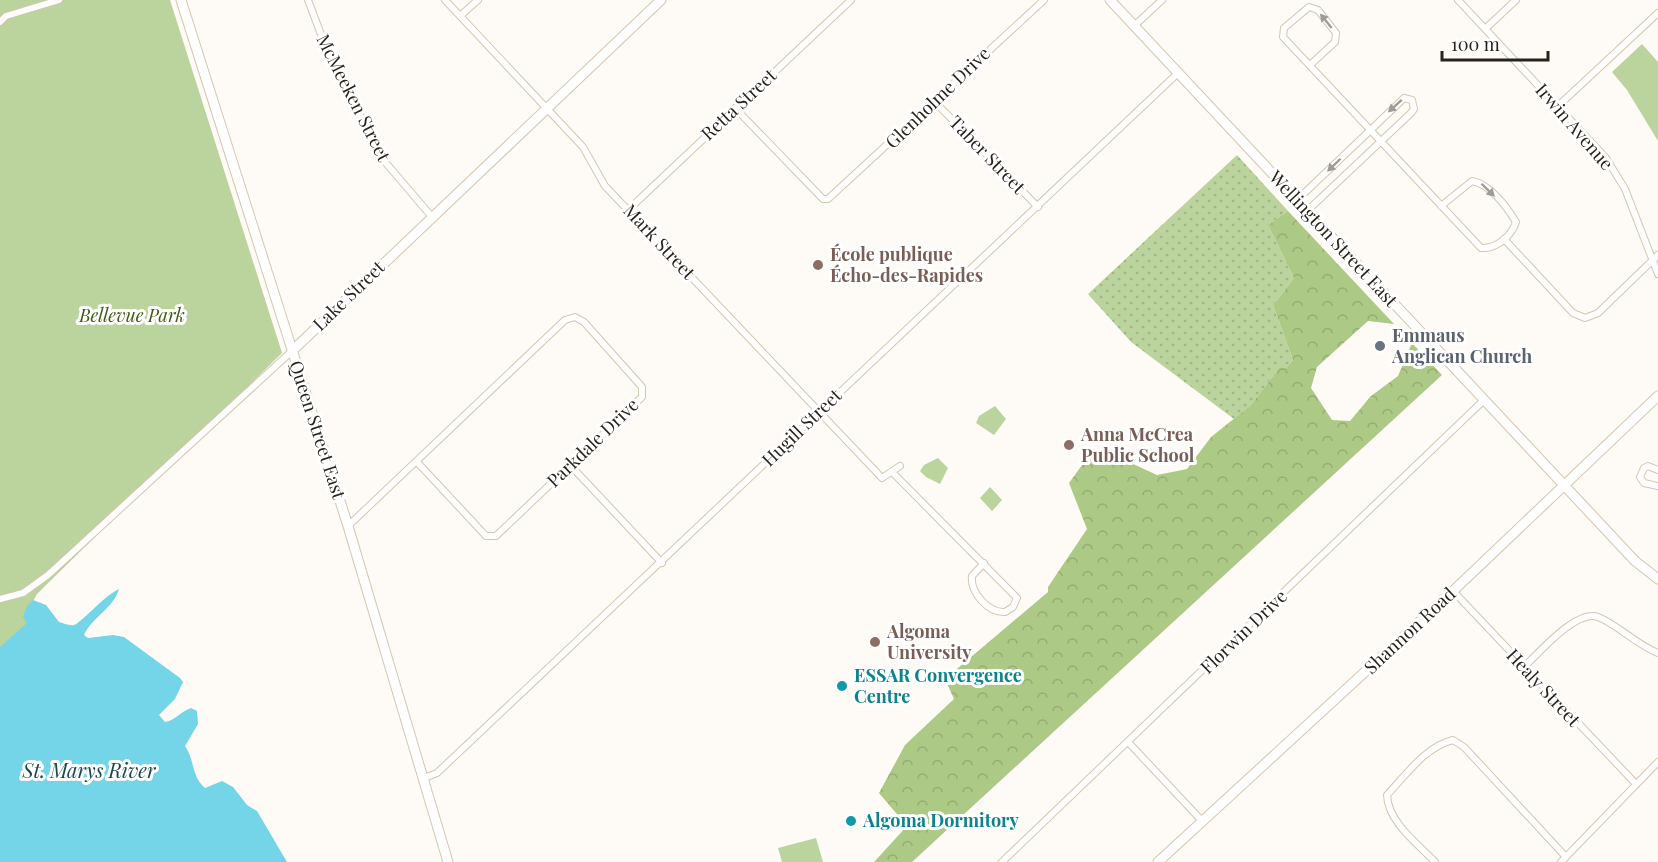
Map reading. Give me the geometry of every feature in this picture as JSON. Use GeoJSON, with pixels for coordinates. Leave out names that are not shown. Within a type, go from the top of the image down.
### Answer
{"type":"FeatureCollection","features":[{"type":"Feature","properties":{"kind":"main road","name":"Queen Street East"},"geometry":{"type":"LineString","coordinates":[[181,0],[348,526],[448,862]]}},
{"type":"Feature","properties":{"kind":"main road","name":"Lake Street"},"geometry":{"type":"LineString","coordinates":[[292,351],[660,0]]}},
{"type":"Feature","properties":{"kind":"main road","name":"Wellington Street East"},"geometry":{"type":"LineString","coordinates":[[1110,0],[1635,561],[1658,579]]}},
{"type":"Feature","properties":{"kind":"main road","name":"Shannon Road"},"geometry":{"type":"LineString","coordinates":[[1158,862],[1453,591],[1658,396]]}},
{"type":"Feature","properties":{"kind":"street"},"geometry":{"type":"LineString","coordinates":[[0,22],[6,16],[59,0]]}},
{"type":"Feature","properties":{"kind":"street","name":"McMeeken Street"},"geometry":{"type":"LineString","coordinates":[[308,0],[333,66],[386,163],[432,218]]}},
{"type":"Feature","properties":{"kind":"street","name":"Mark Street"},"geometry":{"type":"LineString","coordinates":[[445,0],[590,156],[605,186],[627,210],[882,478],[893,473]]}},
{"type":"Feature","properties":{"kind":"street"},"geometry":{"type":"LineString","coordinates":[[460,16],[478,0]]}},
{"type":"Feature","properties":{"kind":"street","name":"Retta Street"},"geometry":{"type":"LineString","coordinates":[[627,210],[851,0]]}},
{"type":"Feature","properties":{"kind":"street","name":"Glenholme Drive"},"geometry":{"type":"LineString","coordinates":[[735,108],[823,199],[833,196],[1044,0]]}},
{"type":"Feature","properties":{"kind":"street"},"geometry":{"type":"LineString","coordinates":[[1134,26],[1162,0]]}},
{"type":"Feature","properties":{"kind":"street","name":"Irwin Avenue"},"geometry":{"type":"LineString","coordinates":[[1458,0],[1606,158],[1625,189],[1658,274]]}},
{"type":"Feature","properties":{"kind":"street"},"geometry":{"type":"LineString","coordinates":[[1485,29],[1516,0]]}},
{"type":"Feature","properties":{"kind":"street"},"geometry":{"type":"LineString","coordinates":[[1310,65],[1335,42],[1336,33],[1317,10],[1309,7],[1284,28],[1283,37],[1310,65],[1441,206],[1481,248],[1490,249],[1504,239],[1513,230],[1516,222],[1482,183],[1472,181],[1441,206]]}},
{"type":"Feature","properties":{"kind":"street"},"geometry":{"type":"LineString","coordinates":[[1558,106],[1658,13]]}},
{"type":"Feature","properties":{"kind":"street","name":"Hugill Street"},"geometry":{"type":"LineString","coordinates":[[422,779],[437,773],[662,563],[1178,73]]}},
{"type":"Feature","properties":{"kind":"street"},"geometry":{"type":"LineString","coordinates":[[1297,200],[1404,98],[1412,100],[1414,109],[1411,113],[1308,211]]}},
{"type":"Feature","properties":{"kind":"street","name":"Taber Street"},"geometry":{"type":"LineString","coordinates":[[935,102],[1038,207]]}},
{"type":"Feature","properties":{"kind":"street"},"geometry":{"type":"LineString","coordinates":[[1504,239],[1573,314],[1585,318],[1598,313],[1658,255]]}},
{"type":"Feature","properties":{"kind":"street","name":"Parkdale Drive"},"geometry":{"type":"LineString","coordinates":[[348,526],[565,320],[575,317],[584,322],[642,387],[642,397],[496,536],[486,536],[417,462]]}},
{"type":"Feature","properties":{"kind":"street","name":"Lake Street"},"geometry":{"type":"LineString","coordinates":[[0,599],[23,593],[48,574],[292,351]]}},
{"type":"Feature","properties":{"kind":"street","name":"Florwin Drive"},"geometry":{"type":"LineString","coordinates":[[1002,862],[1129,743],[1484,400]]}},
{"type":"Feature","properties":{"kind":"street"},"geometry":{"type":"LineString","coordinates":[[571,466],[662,563]]}},
{"type":"Feature","properties":{"kind":"street"},"geometry":{"type":"LineString","coordinates":[[900,466],[893,473],[984,563],[1017,598],[1013,607],[1005,612],[991,609],[972,587],[972,576],[984,563]]}},
{"type":"Feature","properties":{"kind":"street"},"geometry":{"type":"LineString","coordinates":[[1658,470],[1653,466],[1644,468],[1640,477],[1644,483],[1658,486]]}},
{"type":"Feature","properties":{"kind":"street","name":"Healy Street"},"geometry":{"type":"LineString","coordinates":[[1453,591],[1523,668],[1636,784]]}},
{"type":"Feature","properties":{"kind":"street"},"geometry":{"type":"LineString","coordinates":[[1523,668],[1573,621],[1585,615],[1598,617],[1639,646],[1658,653]]}},
{"type":"Feature","properties":{"kind":"street"},"geometry":{"type":"LineString","coordinates":[[1435,862],[1395,819],[1387,807],[1386,795],[1442,742],[1453,740],[1464,747],[1563,860],[1658,762]]}},
{"type":"Feature","properties":{"kind":"street"},"geometry":{"type":"LineString","coordinates":[[1129,743],[1203,822]]}},
{"type":"Feature","properties":{"kind":"green space","name":"Bellevue Park"},"geometry":{"type":"Polygon","coordinates":[[[0,0],[47,0],[48,3],[59,0],[170,0],[282,353],[37,594],[32,603],[48,623],[0,654],[0,0]]]}},
{"type":"Feature","properties":{"kind":"green space"},"geometry":{"type":"Polygon","coordinates":[[[1642,44],[1658,62],[1658,141],[1627,90],[1612,72],[1642,44]]]}},
{"type":"Feature","properties":{"kind":"green space"},"geometry":{"type":"Polygon","coordinates":[[[1237,155],[1288,211],[1268,225],[1294,278],[1273,305],[1293,360],[1286,368],[1279,368],[1250,406],[1234,419],[1131,342],[1088,294],[1237,155]]]}},
{"type":"Feature","properties":{"kind":"green space"},"geometry":{"type":"Polygon","coordinates":[[[1288,211],[1394,324],[1368,321],[1317,367],[1311,388],[1332,420],[1350,421],[1371,396],[1398,376],[1412,343],[1442,375],[912,862],[874,862],[907,826],[879,793],[905,745],[954,699],[945,679],[1048,592],[1048,587],[1087,529],[1069,483],[1085,461],[1107,452],[1157,475],[1187,469],[1211,437],[1250,406],[1279,368],[1286,368],[1293,360],[1273,305],[1294,278],[1268,225],[1288,211]]]}},
{"type":"Feature","properties":{"kind":"green space"},"geometry":{"type":"Polygon","coordinates":[[[995,406],[1006,419],[994,435],[976,423],[979,416],[995,406]]]}},
{"type":"Feature","properties":{"kind":"green space"},"geometry":{"type":"Polygon","coordinates":[[[938,458],[948,468],[940,484],[920,471],[924,465],[938,458]]]}},
{"type":"Feature","properties":{"kind":"green space"},"geometry":{"type":"Polygon","coordinates":[[[990,487],[1002,500],[992,511],[980,498],[990,487]]]}},
{"type":"Feature","properties":{"kind":"green space"},"geometry":{"type":"Polygon","coordinates":[[[816,838],[823,862],[782,862],[778,848],[816,838]]]}},
{"type":"Feature","properties":{"kind":"water","name":"St. Marys River"},"geometry":{"type":"Polygon","coordinates":[[[119,589],[112,602],[84,635],[88,638],[113,635],[124,637],[180,678],[183,682],[175,699],[159,715],[165,722],[191,708],[197,711],[198,724],[185,746],[197,778],[205,788],[222,781],[233,787],[247,805],[257,811],[287,862],[0,862],[0,647],[27,623],[23,617],[27,606],[33,600],[46,605],[59,622],[74,625],[119,589]]]}},
{"type":"Feature","properties":{"kind":"place","name":"École publique Écho-des-Rapides"},"geometry":{"type":"Point","coordinates":[818,265]}},
{"type":"Feature","properties":{"kind":"place","name":"Emmaus Anglican Church"},"geometry":{"type":"Point","coordinates":[1380,346]}},
{"type":"Feature","properties":{"kind":"place","name":"Anna McCrea Public School"},"geometry":{"type":"Point","coordinates":[1069,445]}},
{"type":"Feature","properties":{"kind":"place","name":"Algoma University"},"geometry":{"type":"Point","coordinates":[875,642]}},
{"type":"Feature","properties":{"kind":"place","name":"ESSAR Convergence Centre"},"geometry":{"type":"Point","coordinates":[842,686]}},
{"type":"Feature","properties":{"kind":"place","name":"Algoma Dormitory"},"geometry":{"type":"Point","coordinates":[851,821]}}]}
